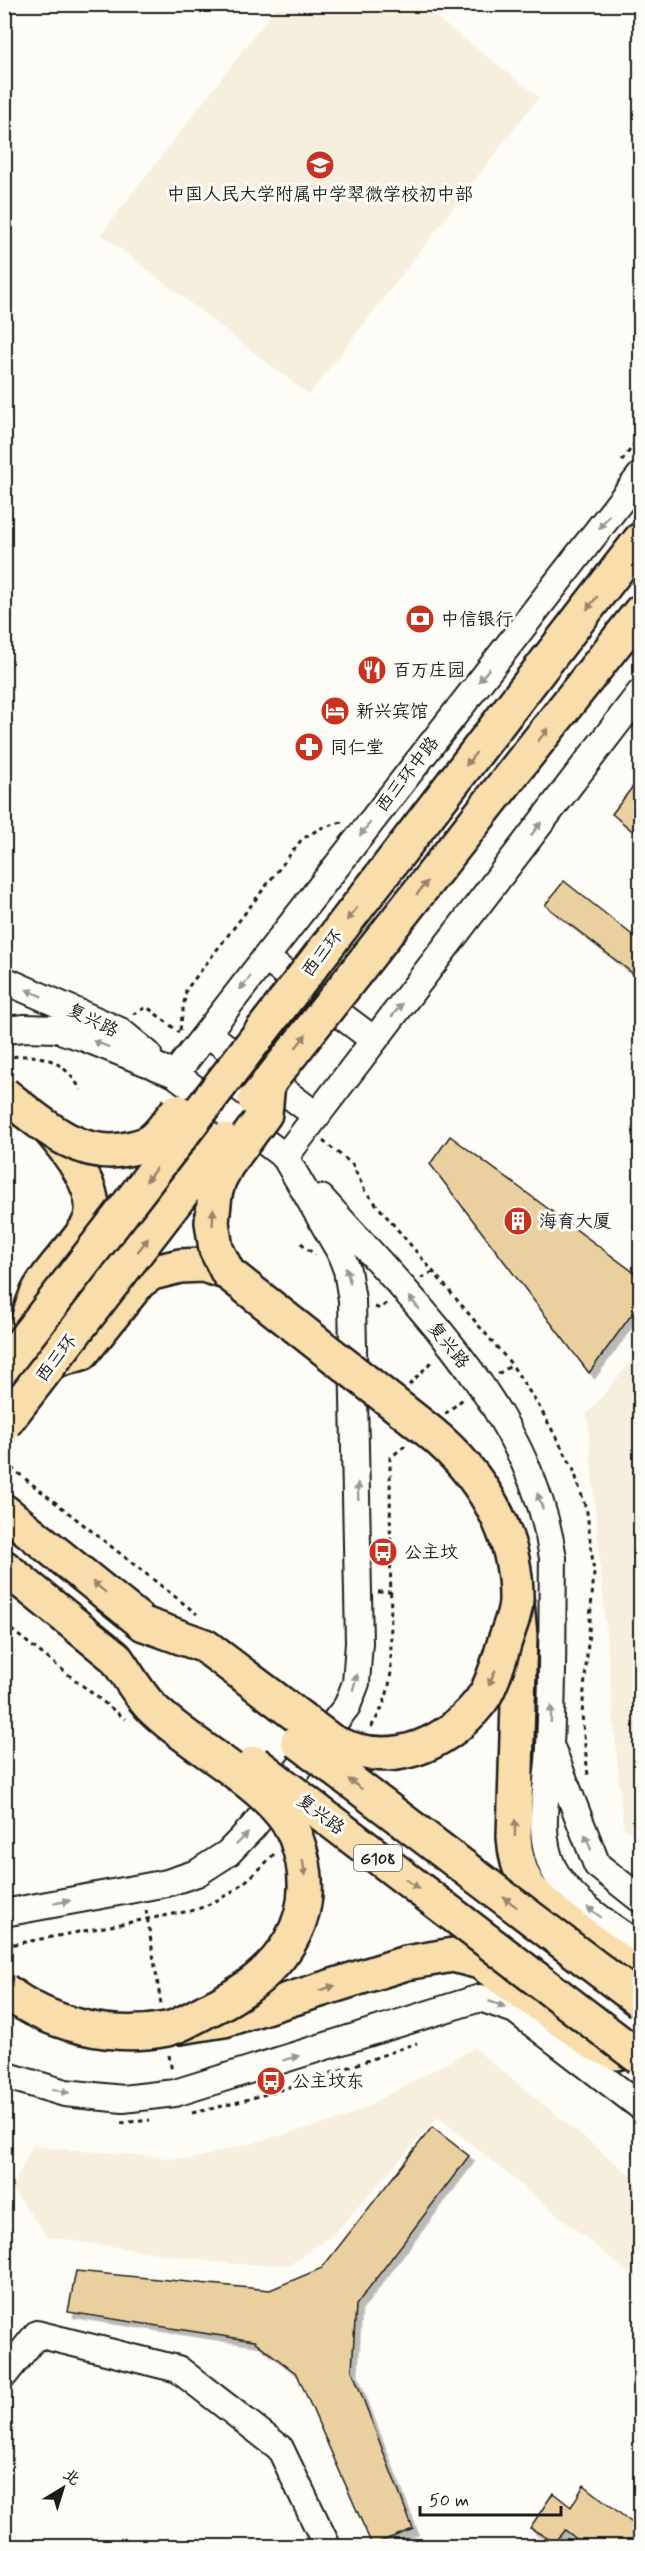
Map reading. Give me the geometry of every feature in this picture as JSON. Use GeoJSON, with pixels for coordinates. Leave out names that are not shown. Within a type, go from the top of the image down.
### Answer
{"type":"FeatureCollection","features":[{"type":"Feature","properties":{"kind":"highway","name":"西三环"},"geometry":{"type":"LineString","coordinates":[[13,1356],[640,540]]}},
{"type":"Feature","properties":{"kind":"highway","name":"西三环"},"geometry":{"type":"LineString","coordinates":[[4,1424],[268,1083],[640,612]]}},
{"type":"Feature","properties":{"kind":"highway"},"geometry":{"type":"LineString","coordinates":[[4,1094],[49,1129],[80,1145],[97,1151],[114,1152],[145,1144],[159,1134],[204,1075],[238,1062]]}},
{"type":"Feature","properties":{"kind":"highway"},"geometry":{"type":"LineString","coordinates":[[228,1273],[216,1249],[212,1222],[215,1194],[227,1165],[265,1114],[268,1083]]}},
{"type":"Feature","properties":{"kind":"highway"},"geometry":{"type":"LineString","coordinates":[[13,1356],[39,1291],[89,1225],[91,1209],[88,1188],[79,1167],[49,1129]]}},
{"type":"Feature","properties":{"kind":"highway"},"geometry":{"type":"LineString","coordinates":[[52,1362],[82,1353],[139,1282],[152,1273],[180,1266],[202,1265],[228,1273],[430,1432],[460,1460],[486,1493],[496,1512],[512,1561],[520,1636],[514,1837],[520,1869],[526,1884],[542,1900],[640,1977]]}},
{"type":"Feature","properties":{"kind":"highway","name":"G108"},"geometry":{"type":"LineString","coordinates":[[4,1511],[144,1624],[640,2001]]}},
{"type":"Feature","properties":{"kind":"highway","name":"复兴路"},"geometry":{"type":"LineString","coordinates":[[4,1567],[115,1657],[640,2061]]}},
{"type":"Feature","properties":{"kind":"highway"},"geometry":{"type":"LineString","coordinates":[[144,1624],[205,1646],[331,1741],[349,1750],[384,1755],[404,1753],[434,1742],[472,1712],[484,1696],[495,1673],[517,1603]]}},
{"type":"Feature","properties":{"kind":"highway"},"geometry":{"type":"LineString","coordinates":[[115,1657],[152,1708],[259,1792],[280,1814],[295,1834],[303,1860],[307,1887],[304,1905],[290,1945],[276,1964],[234,1998],[170,2043]]}},
{"type":"Feature","properties":{"kind":"highway"},"geometry":{"type":"LineString","coordinates":[[4,1990],[36,2010],[76,2026],[170,2043],[224,2020],[406,1963],[453,1955],[480,1962],[595,2044],[640,2061]]}},
{"type":"Feature","properties":{"kind":"street","name":"西三环中路"},"geometry":{"type":"LineString","coordinates":[[175,1074],[640,476]]}},
{"type":"Feature","properties":{"kind":"street"},"geometry":{"type":"LineString","coordinates":[[285,1157],[640,693]]}},
{"type":"Feature","properties":{"kind":"street"},"geometry":{"type":"LineString","coordinates":[[265,958],[374,1040]]}},
{"type":"Feature","properties":{"kind":"street","name":"复兴路"},"geometry":{"type":"LineString","coordinates":[[4,980],[120,1032],[175,1074]]}},
{"type":"Feature","properties":{"kind":"street"},"geometry":{"type":"LineString","coordinates":[[4,1030],[57,1029],[175,1074],[285,1157],[340,1252],[351,1287],[359,1550],[357,1683],[347,1706],[253,1827],[228,1853],[197,1873],[167,1883],[4,1913]]}},
{"type":"Feature","properties":{"kind":"street"},"geometry":{"type":"LineString","coordinates":[[207,1033],[317,1116]]}},
{"type":"Feature","properties":{"kind":"street","name":"复兴路"},"geometry":{"type":"LineString","coordinates":[[285,1157],[403,1289],[481,1384],[524,1458],[549,1529],[553,1558],[550,1746],[544,1823],[546,1848],[553,1868],[583,1904],[640,1947]]}},
{"type":"Feature","properties":{"kind":"street","name":"复兴路"},"geometry":{"type":"LineString","coordinates":[[550,1746],[597,1865],[640,1899]]}},
{"type":"Feature","properties":{"kind":"street"},"geometry":{"type":"LineString","coordinates":[[4,2074],[65,2093],[123,2099],[176,2093],[480,1998],[515,2010],[640,2106]]}},
{"type":"Feature","properties":{"kind":"street"},"geometry":{"type":"LineString","coordinates":[[4,2375],[37,2334],[178,2369],[280,2448],[327,2547]]}},
{"type":"Feature","properties":{"kind":"path"},"geometry":{"type":"LineString","coordinates":[[175,1074],[186,990],[287,858],[311,832],[376,814]]}},
{"type":"Feature","properties":{"kind":"path"},"geometry":{"type":"LineString","coordinates":[[4,1058],[23,1055],[42,1056],[55,1062],[74,1078],[81,1090]]}},
{"type":"Feature","properties":{"kind":"path"},"geometry":{"type":"LineString","coordinates":[[301,1243],[322,1262]]}},
{"type":"Feature","properties":{"kind":"path"},"geometry":{"type":"LineString","coordinates":[[477,1322],[512,1365],[540,1408],[573,1468],[587,1512],[594,1573],[582,1714],[588,1786]]}},
{"type":"Feature","properties":{"kind":"path"},"geometry":{"type":"LineString","coordinates":[[4,1462],[201,1617]]}},
{"type":"Feature","properties":{"kind":"path"},"geometry":{"type":"LineString","coordinates":[[4,1624],[131,1724]]}},
{"type":"Feature","properties":{"kind":"path"},"geometry":{"type":"LineString","coordinates":[[148,1920],[153,1953]]}},
{"type":"Feature","properties":{"kind":"path"},"geometry":{"type":"LineString","coordinates":[[303,2083],[425,2040]]}},
{"type":"Feature","properties":{"kind":"path"},"geometry":{"type":"LineString","coordinates":[[170,2043],[171,2065]]}},
{"type":"Feature","properties":{"kind":"shaded area","name":"中国人民大学附属中学翠微学校初中部"},"geometry":{"type":"Polygon","coordinates":[[[278,5],[420,5],[539,97],[309,395],[101,234],[278,5]]]}},
{"type":"Feature","properties":{"kind":"shaded area"},"geometry":{"type":"Polygon","coordinates":[[[640,1351],[640,1841],[623,1826],[587,1414],[640,1351]]]}},
{"type":"Feature","properties":{"kind":"shaded area"},"geometry":{"type":"Polygon","coordinates":[[[474,2048],[640,2183],[640,2282],[438,2117],[334,2234],[289,2265],[230,2264],[48,2237],[12,2189],[32,2146],[189,2160],[345,2118],[474,2048]]]}},
{"type":"Feature","properties":{"kind":"building"},"geometry":{"type":"Polygon","coordinates":[[[640,777],[640,837],[612,814],[640,777]]]}},
{"type":"Feature","properties":{"kind":"building"},"geometry":{"type":"Polygon","coordinates":[[[564,881],[640,941],[640,979],[545,905],[564,881]]]}},
{"type":"Feature","properties":{"kind":"building","name":"海育大厦"},"geometry":{"type":"Polygon","coordinates":[[[450,1136],[640,1277],[640,1303],[589,1373],[430,1164],[450,1136]]]}},
{"type":"Feature","properties":{"kind":"building"},"geometry":{"type":"Polygon","coordinates":[[[432,2127],[469,2156],[356,2305],[352,2370],[413,2529],[372,2545],[297,2374],[254,2341],[68,2312],[76,2271],[270,2290],[322,2268],[432,2127]]]}},
{"type":"Feature","properties":{"kind":"building"},"geometry":{"type":"Polygon","coordinates":[[[584,2485],[640,2529],[640,2547],[587,2547],[565,2530],[554,2542],[530,2528],[553,2493],[571,2507],[584,2485]]]}},
{"type":"Feature","properties":{"kind":"place","name":"中国人民大学附属中学翠微学校初中部"},"geometry":{"type":"Point","coordinates":[320,165]}},
{"type":"Feature","properties":{"kind":"place","name":"中信银行"},"geometry":{"type":"Point","coordinates":[420,619]}},
{"type":"Feature","properties":{"kind":"place","name":"百万庄园"},"geometry":{"type":"Point","coordinates":[372,670]}},
{"type":"Feature","properties":{"kind":"place","name":"新兴宾馆"},"geometry":{"type":"Point","coordinates":[335,711]}},
{"type":"Feature","properties":{"kind":"place","name":"同仁堂"},"geometry":{"type":"Point","coordinates":[309,747]}},
{"type":"Feature","properties":{"kind":"place","name":"海育大厦"},"geometry":{"type":"Point","coordinates":[518,1221]}},
{"type":"Feature","properties":{"kind":"place","name":"公主坟"},"geometry":{"type":"Point","coordinates":[383,1552]}},
{"type":"Feature","properties":{"kind":"place","name":"公主坟东"},"geometry":{"type":"Point","coordinates":[271,2081]}}]}
